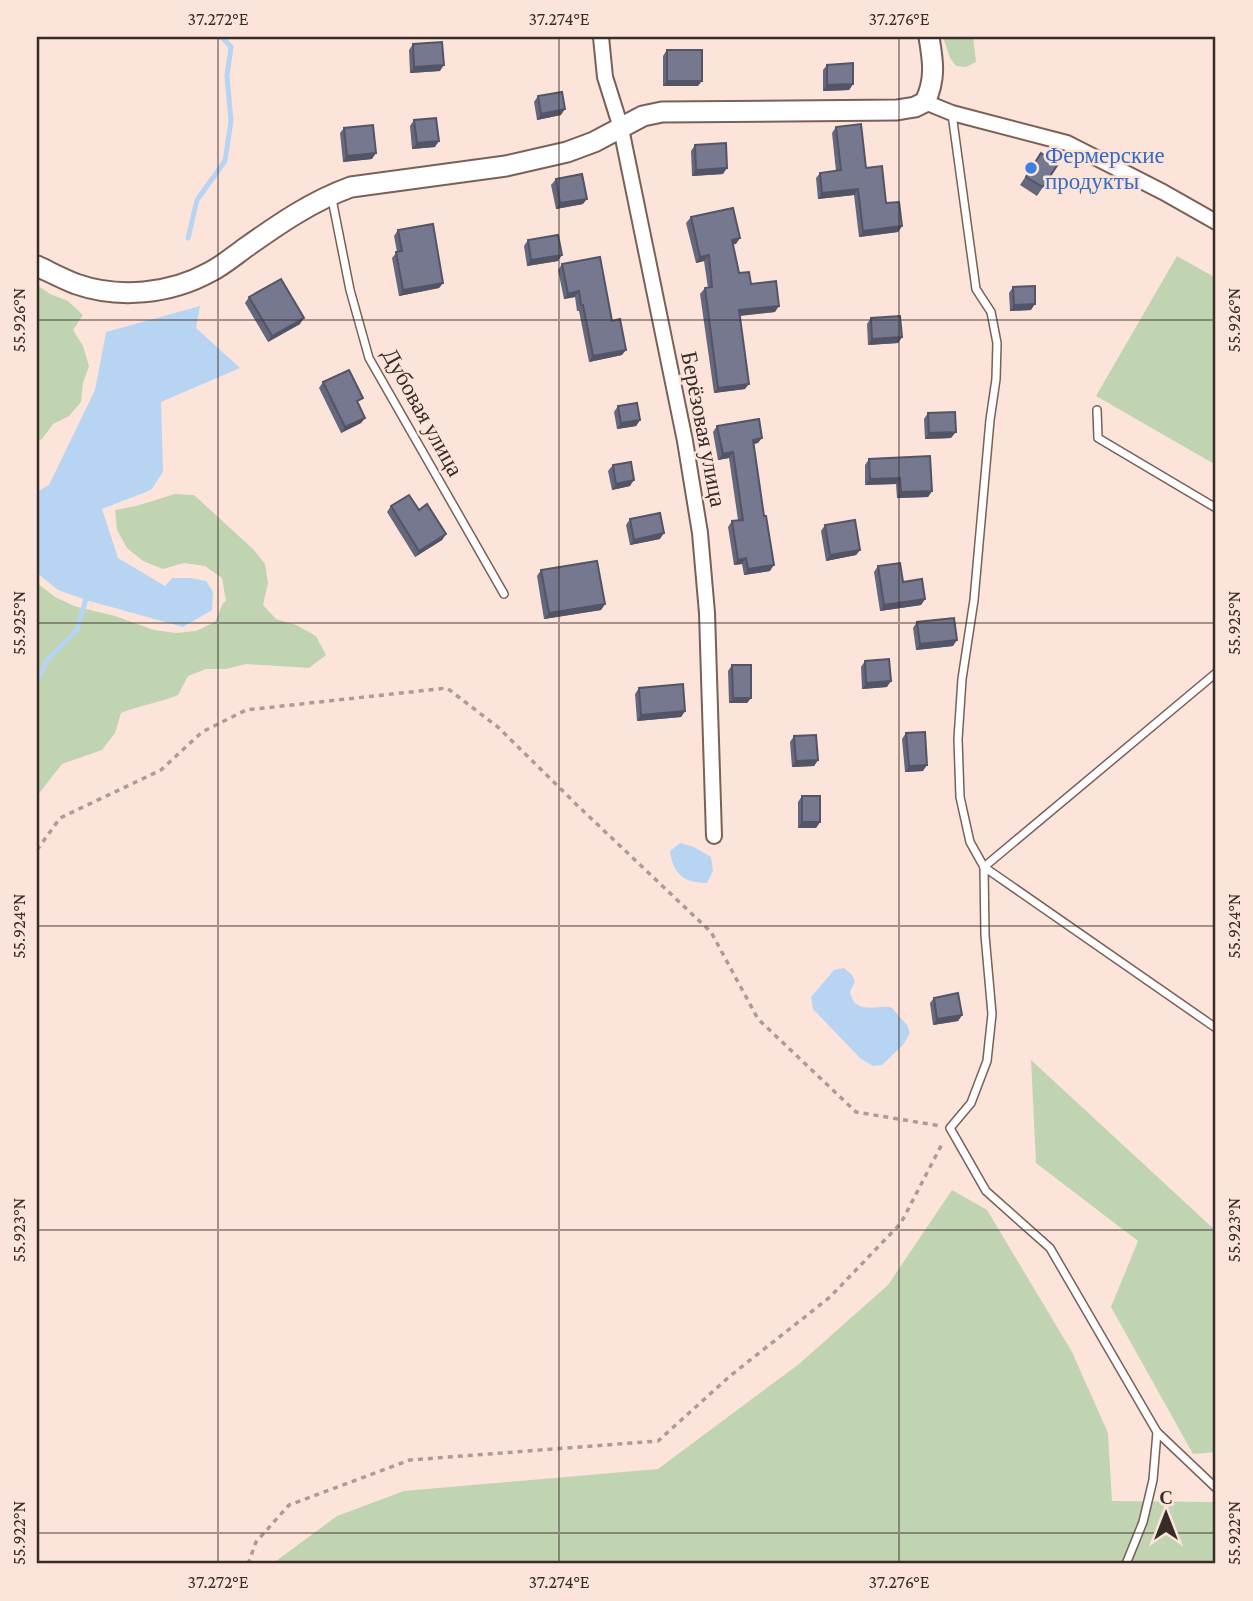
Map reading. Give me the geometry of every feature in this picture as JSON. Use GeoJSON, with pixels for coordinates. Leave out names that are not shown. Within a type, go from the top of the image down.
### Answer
{"type":"FeatureCollection","features":[{"type":"Feature","properties":{"kind":"street","name":"Берёзовая улица"},"geometry":{"type":"LineString","coordinates":[[601,37],[605,77],[621,128],[685,441],[700,533],[707,613],[714,836]]}},
{"type":"Feature","properties":{"kind":"street"},"geometry":{"type":"LineString","coordinates":[[37,267],[77,284],[111,292],[140,293],[173,287],[210,273],[293,214],[331,194],[351,187],[506,166],[567,152],[594,142],[643,116],[662,112],[897,110],[915,107],[925,102],[932,88],[933,65],[929,37]]}},
{"type":"Feature","properties":{"kind":"street"},"geometry":{"type":"LineString","coordinates":[[925,102],[952,113],[1067,144],[1216,222]]}},
{"type":"Feature","properties":{"kind":"lane"},"geometry":{"type":"LineString","coordinates":[[952,113],[976,289],[991,312],[997,343],[996,379],[974,600],[961,679],[958,739],[960,797],[970,842],[984,867],[1216,1028]]}},
{"type":"Feature","properties":{"kind":"lane","name":"Дубовая улица"},"geometry":{"type":"LineString","coordinates":[[331,194],[350,290],[369,358],[504,594]]}},
{"type":"Feature","properties":{"kind":"lane"},"geometry":{"type":"LineString","coordinates":[[1097,410],[1098,438],[1216,508]]}},
{"type":"Feature","properties":{"kind":"lane"},"geometry":{"type":"LineString","coordinates":[[984,867],[1216,673]]}},
{"type":"Feature","properties":{"kind":"lane"},"geometry":{"type":"LineString","coordinates":[[984,867],[985,935],[992,1014],[987,1061],[971,1103],[950,1128],[986,1191],[1050,1248],[1157,1432],[1216,1488]]}},
{"type":"Feature","properties":{"kind":"lane"},"geometry":{"type":"LineString","coordinates":[[1126,1564],[1143,1522],[1153,1480],[1157,1432]]}},
{"type":"Feature","properties":{"kind":"path"},"geometry":{"type":"LineString","coordinates":[[37,850],[60,818],[161,771],[202,732],[246,710],[447,688],[499,728],[711,932],[758,1018],[856,1112],[950,1128],[901,1223],[830,1297],[730,1376],[658,1441],[410,1460],[289,1505],[256,1542],[247,1564]]}},
{"type":"Feature","properties":{"kind":"green space"},"geometry":{"type":"Polygon","coordinates":[[[943,37],[973,37],[976,62],[966,67],[956,66],[950,58],[943,37]]]}},
{"type":"Feature","properties":{"kind":"green space"},"geometry":{"type":"Polygon","coordinates":[[[1177,256],[1216,278],[1216,465],[1096,396],[1177,256]]]}},
{"type":"Feature","properties":{"kind":"green space"},"geometry":{"type":"Polygon","coordinates":[[[37,285],[68,301],[83,315],[73,330],[83,346],[89,366],[83,383],[81,402],[69,416],[53,424],[42,439],[37,441],[37,285]]]}},
{"type":"Feature","properties":{"kind":"green space"},"geometry":{"type":"Polygon","coordinates":[[[175,494],[194,495],[253,549],[265,564],[268,583],[263,605],[276,619],[296,625],[316,636],[326,655],[309,668],[246,664],[226,669],[206,669],[188,676],[178,695],[121,713],[115,733],[102,750],[62,764],[37,796],[37,583],[55,597],[74,606],[115,616],[154,630],[176,633],[196,631],[215,622],[226,601],[222,578],[205,566],[184,563],[163,569],[143,561],[127,548],[117,530],[115,510],[175,494]]]}},
{"type":"Feature","properties":{"kind":"green space"},"geometry":{"type":"Polygon","coordinates":[[[1031,1060],[1216,1231],[1216,1452],[1193,1454],[1111,1307],[1138,1241],[1036,1163],[1031,1060]]]}},
{"type":"Feature","properties":{"kind":"green space"},"geometry":{"type":"Polygon","coordinates":[[[952,1190],[987,1210],[1072,1352],[1108,1433],[1112,1501],[1216,1502],[1216,1564],[272,1564],[337,1516],[404,1491],[658,1469],[799,1364],[888,1285],[952,1190]]]}},
{"type":"Feature","properties":{"kind":"water"},"geometry":{"type":"Polygon","coordinates":[[[200,306],[196,328],[240,368],[161,402],[163,472],[151,490],[102,509],[118,558],[165,586],[172,578],[206,581],[213,592],[212,610],[183,627],[58,590],[37,573],[37,492],[49,485],[95,390],[106,332],[200,306]]]}},
{"type":"Feature","properties":{"kind":"water"},"geometry":{"type":"Polygon","coordinates":[[[680,843],[694,847],[711,857],[713,871],[707,883],[686,879],[677,871],[670,851],[680,843]]]}},
{"type":"Feature","properties":{"kind":"water"},"geometry":{"type":"Polygon","coordinates":[[[844,968],[855,981],[850,992],[855,1003],[867,1008],[891,1007],[907,1025],[910,1033],[903,1045],[882,1065],[873,1066],[861,1059],[813,1009],[811,997],[834,970],[844,968]]]}},
{"type":"Feature","properties":{"kind":"building"},"geometry":{"type":"Polygon","coordinates":[[[442,42],[444,65],[414,67],[413,44],[442,42]]]}},
{"type":"Feature","properties":{"kind":"building"},"geometry":{"type":"Polygon","coordinates":[[[667,50],[702,50],[702,81],[667,81],[667,50]]]}},
{"type":"Feature","properties":{"kind":"building"},"geometry":{"type":"Polygon","coordinates":[[[853,63],[853,84],[827,85],[827,65],[853,63]]]}},
{"type":"Feature","properties":{"kind":"building"},"geometry":{"type":"Polygon","coordinates":[[[562,92],[565,109],[541,114],[538,96],[562,92]]]}},
{"type":"Feature","properties":{"kind":"building"},"geometry":{"type":"Polygon","coordinates":[[[436,118],[439,141],[417,143],[414,120],[436,118]]]}},
{"type":"Feature","properties":{"kind":"building"},"geometry":{"type":"Polygon","coordinates":[[[861,124],[866,168],[882,166],[886,203],[899,202],[902,226],[863,231],[858,189],[822,193],[820,173],[841,170],[836,127],[861,124]]]}},
{"type":"Feature","properties":{"kind":"building"},"geometry":{"type":"Polygon","coordinates":[[[373,125],[376,153],[347,156],[344,128],[373,125]]]}},
{"type":"Feature","properties":{"kind":"building"},"geometry":{"type":"Polygon","coordinates":[[[726,143],[727,168],[696,170],[695,145],[726,143]]]}},
{"type":"Feature","properties":{"kind":"building"},"geometry":{"type":"Polygon","coordinates":[[[1041,153],[1058,164],[1043,187],[1026,177],[1041,153]]]}},
{"type":"Feature","properties":{"kind":"building"},"geometry":{"type":"Polygon","coordinates":[[[582,174],[587,199],[560,203],[556,179],[582,174]]]}},
{"type":"Feature","properties":{"kind":"building"},"geometry":{"type":"Polygon","coordinates":[[[733,208],[740,238],[732,240],[739,273],[749,272],[751,284],[776,281],[779,306],[739,310],[749,384],[718,388],[705,288],[712,287],[709,255],[700,257],[691,217],[733,208]]]}},
{"type":"Feature","properties":{"kind":"building"},"geometry":{"type":"Polygon","coordinates":[[[433,224],[443,283],[403,290],[396,252],[402,251],[398,230],[433,224]]]}},
{"type":"Feature","properties":{"kind":"building"},"geometry":{"type":"Polygon","coordinates":[[[558,235],[562,255],[531,260],[528,240],[558,235]]]}},
{"type":"Feature","properties":{"kind":"building"},"geometry":{"type":"Polygon","coordinates":[[[600,257],[612,321],[620,319],[626,350],[593,356],[579,291],[568,294],[562,264],[600,257]]]}},
{"type":"Feature","properties":{"kind":"building"},"geometry":{"type":"Polygon","coordinates":[[[281,279],[304,318],[272,336],[249,297],[281,279]]]}},
{"type":"Feature","properties":{"kind":"building"},"geometry":{"type":"Polygon","coordinates":[[[1035,286],[1035,304],[1014,305],[1013,287],[1035,286]]]}},
{"type":"Feature","properties":{"kind":"building"},"geometry":{"type":"Polygon","coordinates":[[[900,316],[902,337],[872,339],[871,318],[900,316]]]}},
{"type":"Feature","properties":{"kind":"building"},"geometry":{"type":"Polygon","coordinates":[[[349,370],[363,398],[357,401],[365,418],[345,427],[323,382],[349,370]]]}},
{"type":"Feature","properties":{"kind":"building"},"geometry":{"type":"Polygon","coordinates":[[[637,403],[640,420],[621,423],[618,406],[637,403]]]}},
{"type":"Feature","properties":{"kind":"building"},"geometry":{"type":"Polygon","coordinates":[[[955,412],[956,432],[929,433],[928,413],[955,412]]]}},
{"type":"Feature","properties":{"kind":"building"},"geometry":{"type":"Polygon","coordinates":[[[759,419],[762,438],[753,440],[774,565],[748,569],[746,558],[738,560],[732,521],[743,520],[733,452],[723,454],[717,426],[759,419]]]}},
{"type":"Feature","properties":{"kind":"building"},"geometry":{"type":"Polygon","coordinates":[[[930,456],[932,491],[901,492],[900,478],[870,479],[869,459],[930,456]]]}},
{"type":"Feature","properties":{"kind":"building"},"geometry":{"type":"Polygon","coordinates":[[[631,462],[634,480],[616,484],[613,465],[631,462]]]}},
{"type":"Feature","properties":{"kind":"building"},"geometry":{"type":"Polygon","coordinates":[[[409,495],[419,510],[427,504],[446,534],[419,551],[391,506],[409,495]]]}},
{"type":"Feature","properties":{"kind":"building"},"geometry":{"type":"Polygon","coordinates":[[[660,513],[664,533],[634,540],[630,519],[660,513]]]}},
{"type":"Feature","properties":{"kind":"building"},"geometry":{"type":"Polygon","coordinates":[[[855,520],[860,550],[830,555],[825,525],[855,520]]]}},
{"type":"Feature","properties":{"kind":"building"},"geometry":{"type":"Polygon","coordinates":[[[597,561],[605,604],[549,613],[541,570],[597,561]]]}},
{"type":"Feature","properties":{"kind":"building"},"geometry":{"type":"Polygon","coordinates":[[[900,563],[903,582],[922,579],[925,599],[884,605],[878,566],[900,563]]]}},
{"type":"Feature","properties":{"kind":"building"},"geometry":{"type":"Polygon","coordinates":[[[954,618],[957,640],[920,644],[917,622],[954,618]]]}},
{"type":"Feature","properties":{"kind":"building"},"geometry":{"type":"Polygon","coordinates":[[[889,659],[891,681],[866,683],[865,661],[889,659]]]}},
{"type":"Feature","properties":{"kind":"building"},"geometry":{"type":"Polygon","coordinates":[[[732,665],[751,665],[751,698],[733,698],[732,665]]]}},
{"type":"Feature","properties":{"kind":"building"},"geometry":{"type":"Polygon","coordinates":[[[683,684],[685,711],[641,715],[639,688],[683,684]]]}},
{"type":"Feature","properties":{"kind":"building"},"geometry":{"type":"Polygon","coordinates":[[[925,732],[927,765],[909,766],[906,733],[925,732]]]}},
{"type":"Feature","properties":{"kind":"building"},"geometry":{"type":"Polygon","coordinates":[[[816,735],[818,760],[796,761],[794,736],[816,735]]]}},
{"type":"Feature","properties":{"kind":"building"},"geometry":{"type":"Polygon","coordinates":[[[802,796],[820,796],[820,822],[802,822],[802,796]]]}},
{"type":"Feature","properties":{"kind":"building"},"geometry":{"type":"Polygon","coordinates":[[[958,993],[962,1015],[937,1019],[934,998],[958,993]]]}},
{"type":"Feature","properties":{"kind":"waterway"},"geometry":{"type":"LineString","coordinates":[[188,238],[197,200],[225,161],[231,121],[227,76],[231,47],[222,37]]}},
{"type":"Feature","properties":{"kind":"waterway"},"geometry":{"type":"LineString","coordinates":[[37,681],[47,660],[77,630],[87,595]]}},
{"type":"Feature","properties":{"kind":"place","name":"Фермерские продукты"},"geometry":{"type":"Point","coordinates":[1031,168]}}]}
